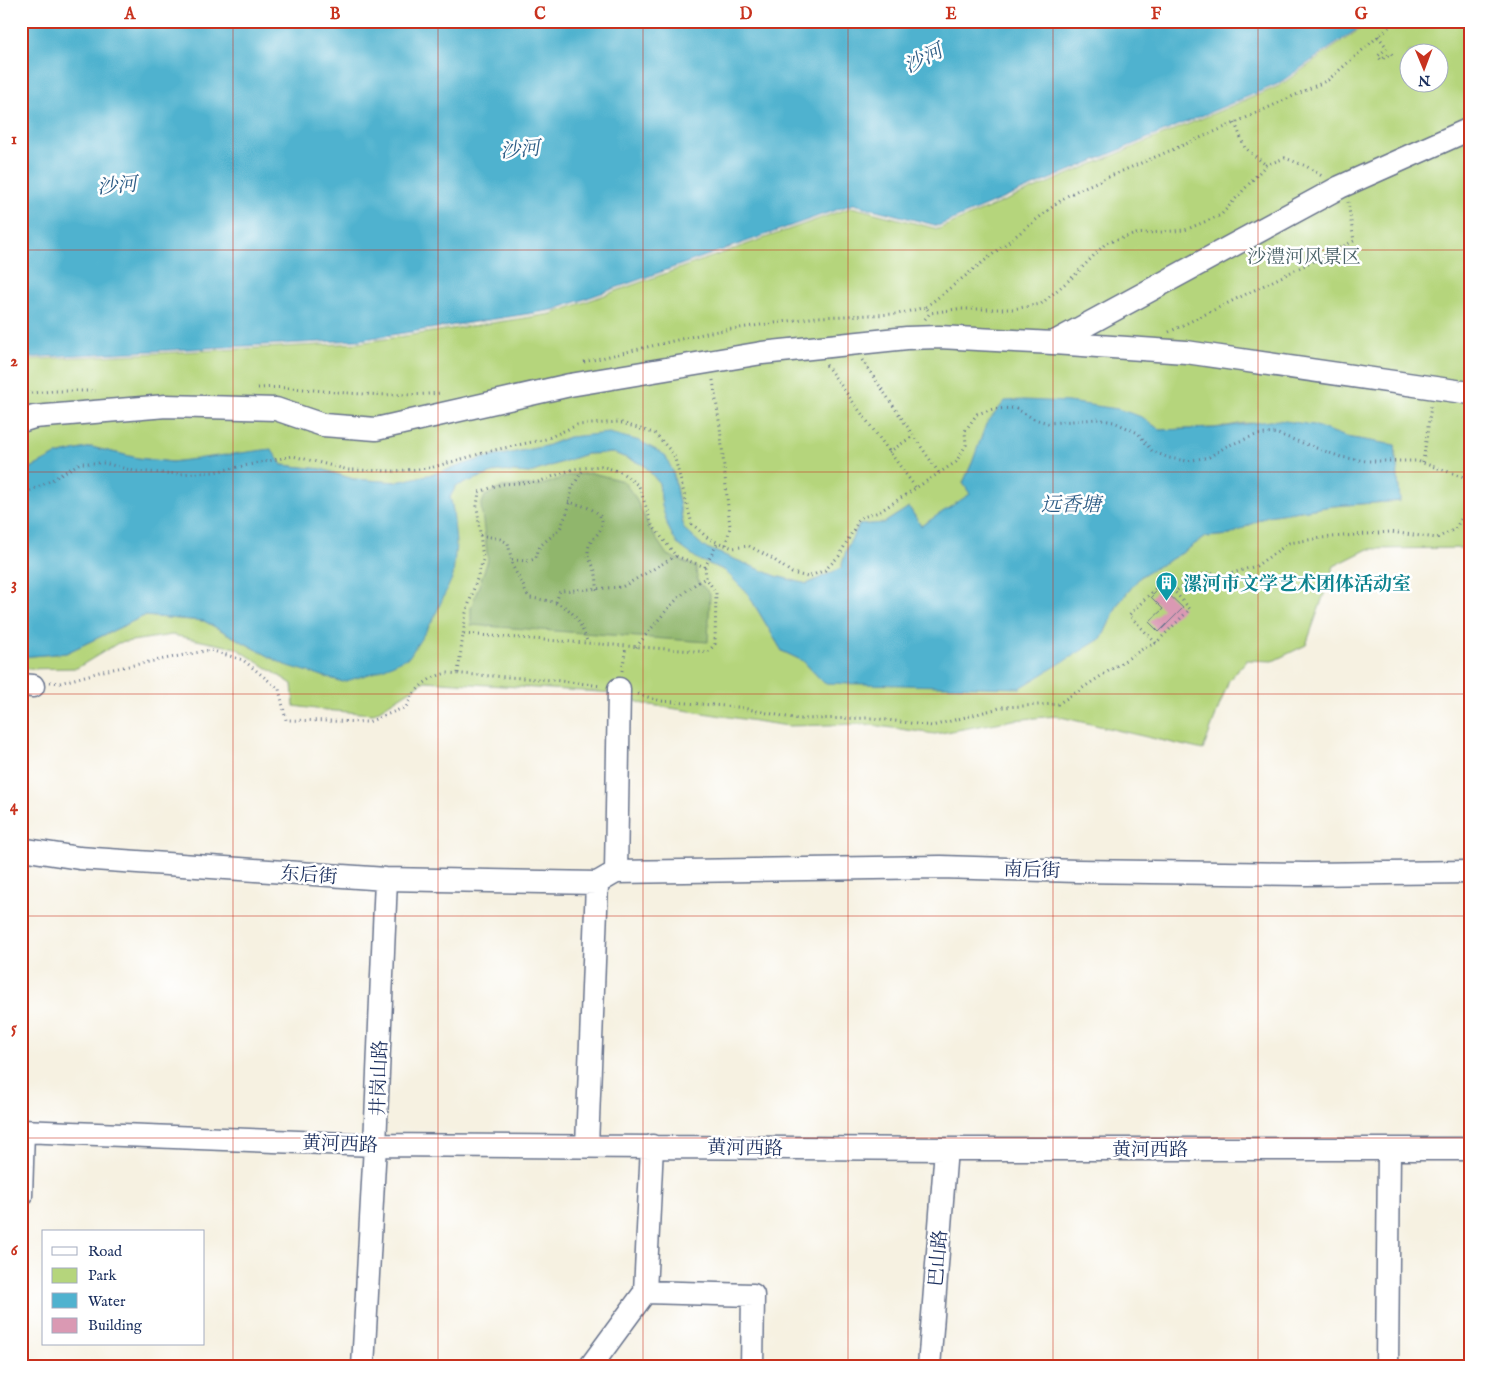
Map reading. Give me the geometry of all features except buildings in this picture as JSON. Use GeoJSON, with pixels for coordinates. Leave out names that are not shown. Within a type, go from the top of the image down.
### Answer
{"type":"FeatureCollection","features":[{"type":"Feature","properties":{"kind":"street"},"geometry":{"type":"LineString","coordinates":[[1052,343],[1340,187],[1470,129]]}},
{"type":"Feature","properties":{"kind":"street"},"geometry":{"type":"LineString","coordinates":[[21,421],[34,417],[166,406],[276,409],[323,425],[376,429],[570,384],[762,353],[907,338],[939,337],[1186,352],[1470,392]]}},
{"type":"Feature","properties":{"kind":"street"},"geometry":{"type":"LineString","coordinates":[[616,872],[619,689]]}},
{"type":"Feature","properties":{"kind":"street","name":"东后街"},"geometry":{"type":"LineString","coordinates":[[21,849],[79,858],[386,879],[597,883]]}},
{"type":"Feature","properties":{"kind":"street","name":"南后街"},"geometry":{"type":"LineString","coordinates":[[597,883],[616,872],[941,866],[1077,871],[1306,874],[1470,872]]}},
{"type":"Feature","properties":{"kind":"street","name":"井岗山路"},"geometry":{"type":"LineString","coordinates":[[363,1367],[375,1145],[386,879]]}},
{"type":"Feature","properties":{"kind":"street"},"geometry":{"type":"LineString","coordinates":[[587,1146],[597,883]]}},
{"type":"Feature","properties":{"kind":"street"},"geometry":{"type":"LineString","coordinates":[[21,1196],[22,1131]]}},
{"type":"Feature","properties":{"kind":"street","name":"黄河西路"},"geometry":{"type":"LineString","coordinates":[[22,1131],[375,1145],[946,1149],[1470,1149]]}},
{"type":"Feature","properties":{"kind":"street"},"geometry":{"type":"LineString","coordinates":[[590,1367],[645,1292],[652,1146]]}},
{"type":"Feature","properties":{"kind":"street","name":"巴山路"},"geometry":{"type":"LineString","coordinates":[[929,1367],[946,1149]]}},
{"type":"Feature","properties":{"kind":"street"},"geometry":{"type":"LineString","coordinates":[[1387,1367],[1389,1150]]}},
{"type":"Feature","properties":{"kind":"street"},"geometry":{"type":"LineString","coordinates":[[645,1292],[753,1295],[752,1367]]}},
{"type":"Feature","properties":{"kind":"path"},"geometry":{"type":"LineString","coordinates":[[581,362],[711,332],[817,317],[898,314],[926,307],[1065,197],[1080,188],[1235,123],[1328,80],[1396,21]]}},
{"type":"Feature","properties":{"kind":"path"},"geometry":{"type":"LineString","coordinates":[[1378,36],[1387,48],[1378,56],[1381,60],[1391,53],[1394,57]]}},
{"type":"Feature","properties":{"kind":"path"},"geometry":{"type":"LineString","coordinates":[[1235,123],[1245,148],[1266,165]]}},
{"type":"Feature","properties":{"kind":"path"},"geometry":{"type":"LineString","coordinates":[[926,307],[930,313]]}},
{"type":"Feature","properties":{"kind":"path"},"geometry":{"type":"LineString","coordinates":[[851,344],[939,473]]}},
{"type":"Feature","properties":{"kind":"path"},"geometry":{"type":"LineString","coordinates":[[814,348],[916,488]]}},
{"type":"Feature","properties":{"kind":"path"},"geometry":{"type":"LineString","coordinates":[[710,362],[720,427],[730,527],[726,546]]}},
{"type":"Feature","properties":{"kind":"path"},"geometry":{"type":"LineString","coordinates":[[254,388],[273,386],[411,395],[450,392]]}},
{"type":"Feature","properties":{"kind":"path"},"geometry":{"type":"LineString","coordinates":[[1423,462],[1429,425],[1432,387]]}},
{"type":"Feature","properties":{"kind":"path"},"geometry":{"type":"LineString","coordinates":[[21,394],[53,391],[100,391]]}},
{"type":"Feature","properties":{"kind":"path"},"geometry":{"type":"LineString","coordinates":[[21,495],[50,482],[80,463],[104,463],[134,471],[179,474],[214,472],[293,456],[348,470],[394,472],[430,468],[490,451],[546,439],[577,425],[619,422],[656,434],[674,455],[692,524],[709,539],[733,548],[749,546],[773,559],[792,573],[808,578],[825,570],[839,556],[860,518],[879,512],[956,462],[966,445],[965,431],[977,414],[993,409],[1015,408],[1034,419],[1048,423],[1097,419],[1114,422],[1138,433],[1152,451],[1169,458],[1187,461],[1209,457],[1227,446],[1256,435],[1275,433],[1341,457],[1366,461],[1423,462],[1470,479]]}},
{"type":"Feature","properties":{"kind":"path"},"geometry":{"type":"LineString","coordinates":[[889,452],[913,436]]}},
{"type":"Feature","properties":{"kind":"path"},"geometry":{"type":"LineString","coordinates":[[458,674],[466,612],[483,560],[477,506],[479,492],[502,484],[538,482],[573,469],[601,466],[621,472],[638,486],[652,525],[676,556],[705,567]]}},
{"type":"Feature","properties":{"kind":"path"},"geometry":{"type":"LineString","coordinates":[[512,560],[528,561],[535,559],[540,546],[560,529],[568,510],[572,488],[584,468]]}},
{"type":"Feature","properties":{"kind":"path"},"geometry":{"type":"LineString","coordinates":[[568,502],[594,510],[600,515],[601,529],[589,542],[587,553],[596,577],[597,590]]}},
{"type":"Feature","properties":{"kind":"path"},"geometry":{"type":"LineString","coordinates":[[1175,592],[1194,577],[1208,574],[1226,575],[1256,566],[1289,544],[1321,538],[1390,532],[1437,538],[1455,529],[1470,504]]}},
{"type":"Feature","properties":{"kind":"path"},"geometry":{"type":"LineString","coordinates":[[480,536],[500,539],[508,543],[513,567],[526,593],[530,598],[556,602],[566,607],[582,628],[588,644]]}},
{"type":"Feature","properties":{"kind":"path"},"geometry":{"type":"LineString","coordinates":[[464,634],[708,652],[716,644],[716,593],[706,578],[705,567],[718,542]]}},
{"type":"Feature","properties":{"kind":"path"},"geometry":{"type":"LineString","coordinates":[[556,602],[560,591],[622,588],[676,556]]}},
{"type":"Feature","properties":{"kind":"path"},"geometry":{"type":"LineString","coordinates":[[635,648],[673,602],[694,584],[706,578]]}},
{"type":"Feature","properties":{"kind":"path"},"geometry":{"type":"LineString","coordinates":[[27,686],[41,682],[60,683],[103,671],[210,650],[243,660],[280,689],[286,720],[368,722],[406,707],[413,692],[434,676],[447,673],[596,684],[662,701],[738,707],[797,719],[872,718],[932,726],[1003,707],[1058,704],[1156,642],[1190,609],[1164,580],[1129,615],[1156,642]]}},
{"type":"Feature","properties":{"kind":"path"},"geometry":{"type":"LineString","coordinates":[[619,689],[626,647]]}},
{"type":"Feature","properties":{"kind":"green space","name":"沙澧河风景区"},"geometry":{"type":"Polygon","coordinates":[[[1371,21],[1470,21],[1470,548],[1368,549],[1334,566],[1306,645],[1273,661],[1247,660],[1229,680],[1203,750],[1056,716],[1013,720],[935,734],[864,724],[788,726],[644,704],[613,693],[425,681],[373,714],[323,710],[294,706],[292,684],[236,648],[172,635],[118,643],[77,668],[21,669],[21,657],[66,653],[144,616],[204,621],[285,665],[453,511],[450,497],[456,486],[498,471],[530,473],[586,454],[614,453],[644,465],[659,483],[662,506],[699,560],[724,570],[748,594],[782,651],[803,661],[824,683],[1102,638],[1118,604],[1141,576],[1182,553],[1205,537],[1230,535],[1267,516],[1333,506],[1400,501],[1395,445],[1346,437],[1313,425],[1244,423],[1215,428],[1160,430],[1142,417],[972,463],[963,483],[971,494],[921,526],[909,507],[884,523],[859,525],[847,548],[841,568],[807,584],[776,576],[704,547],[684,529],[673,472],[569,437],[546,446],[481,459],[441,472],[397,482],[353,479],[321,469],[282,465],[203,459],[172,462],[138,458],[91,447],[56,455],[29,469],[21,470],[21,360],[358,343],[551,314],[852,207],[938,229],[1279,86],[1371,21]]]}},
{"type":"Feature","properties":{"kind":"green space"},"geometry":{"type":"Polygon","coordinates":[[[592,473],[623,481],[635,497],[651,531],[667,555],[696,567],[697,580],[710,594],[708,642],[471,625],[471,608],[488,560],[481,506],[485,496],[502,487],[542,485],[570,475],[592,473]]]}},
{"type":"Feature","properties":{"kind":"water","name":"沙河"},"geometry":{"type":"Polygon","coordinates":[[[21,21],[1369,21],[1278,84],[938,226],[853,204],[554,310],[359,340],[21,358],[21,21]]]}},
{"type":"Feature","properties":{"kind":"water","name":"远香塘"},"geometry":{"type":"Polygon","coordinates":[[[1005,401],[1068,402],[1118,409],[1142,417],[1160,430],[1215,428],[1278,420],[1313,425],[1346,437],[1395,445],[1400,501],[1333,506],[1267,516],[1230,535],[1205,537],[1182,553],[1141,576],[1118,604],[1102,638],[1020,688],[824,683],[803,661],[782,651],[748,594],[724,570],[699,560],[677,544],[668,527],[662,506],[659,483],[644,465],[614,453],[586,454],[530,473],[498,471],[456,486],[450,497],[456,543],[453,576],[433,620],[409,657],[376,672],[343,682],[285,665],[204,621],[144,616],[66,653],[21,657],[21,470],[29,469],[56,455],[91,447],[138,458],[172,462],[271,449],[282,465],[321,469],[353,479],[397,482],[441,472],[481,459],[546,446],[569,437],[609,433],[640,441],[665,455],[673,472],[684,529],[704,547],[776,576],[807,584],[841,568],[847,548],[859,525],[884,523],[909,507],[921,526],[970,494],[963,483],[986,424],[1005,401]]]}},
{"type":"Feature","properties":{"kind":"place","name":"漯河市文学艺术团体活动室"},"geometry":{"type":"Point","coordinates":[1167,602]}}]}
